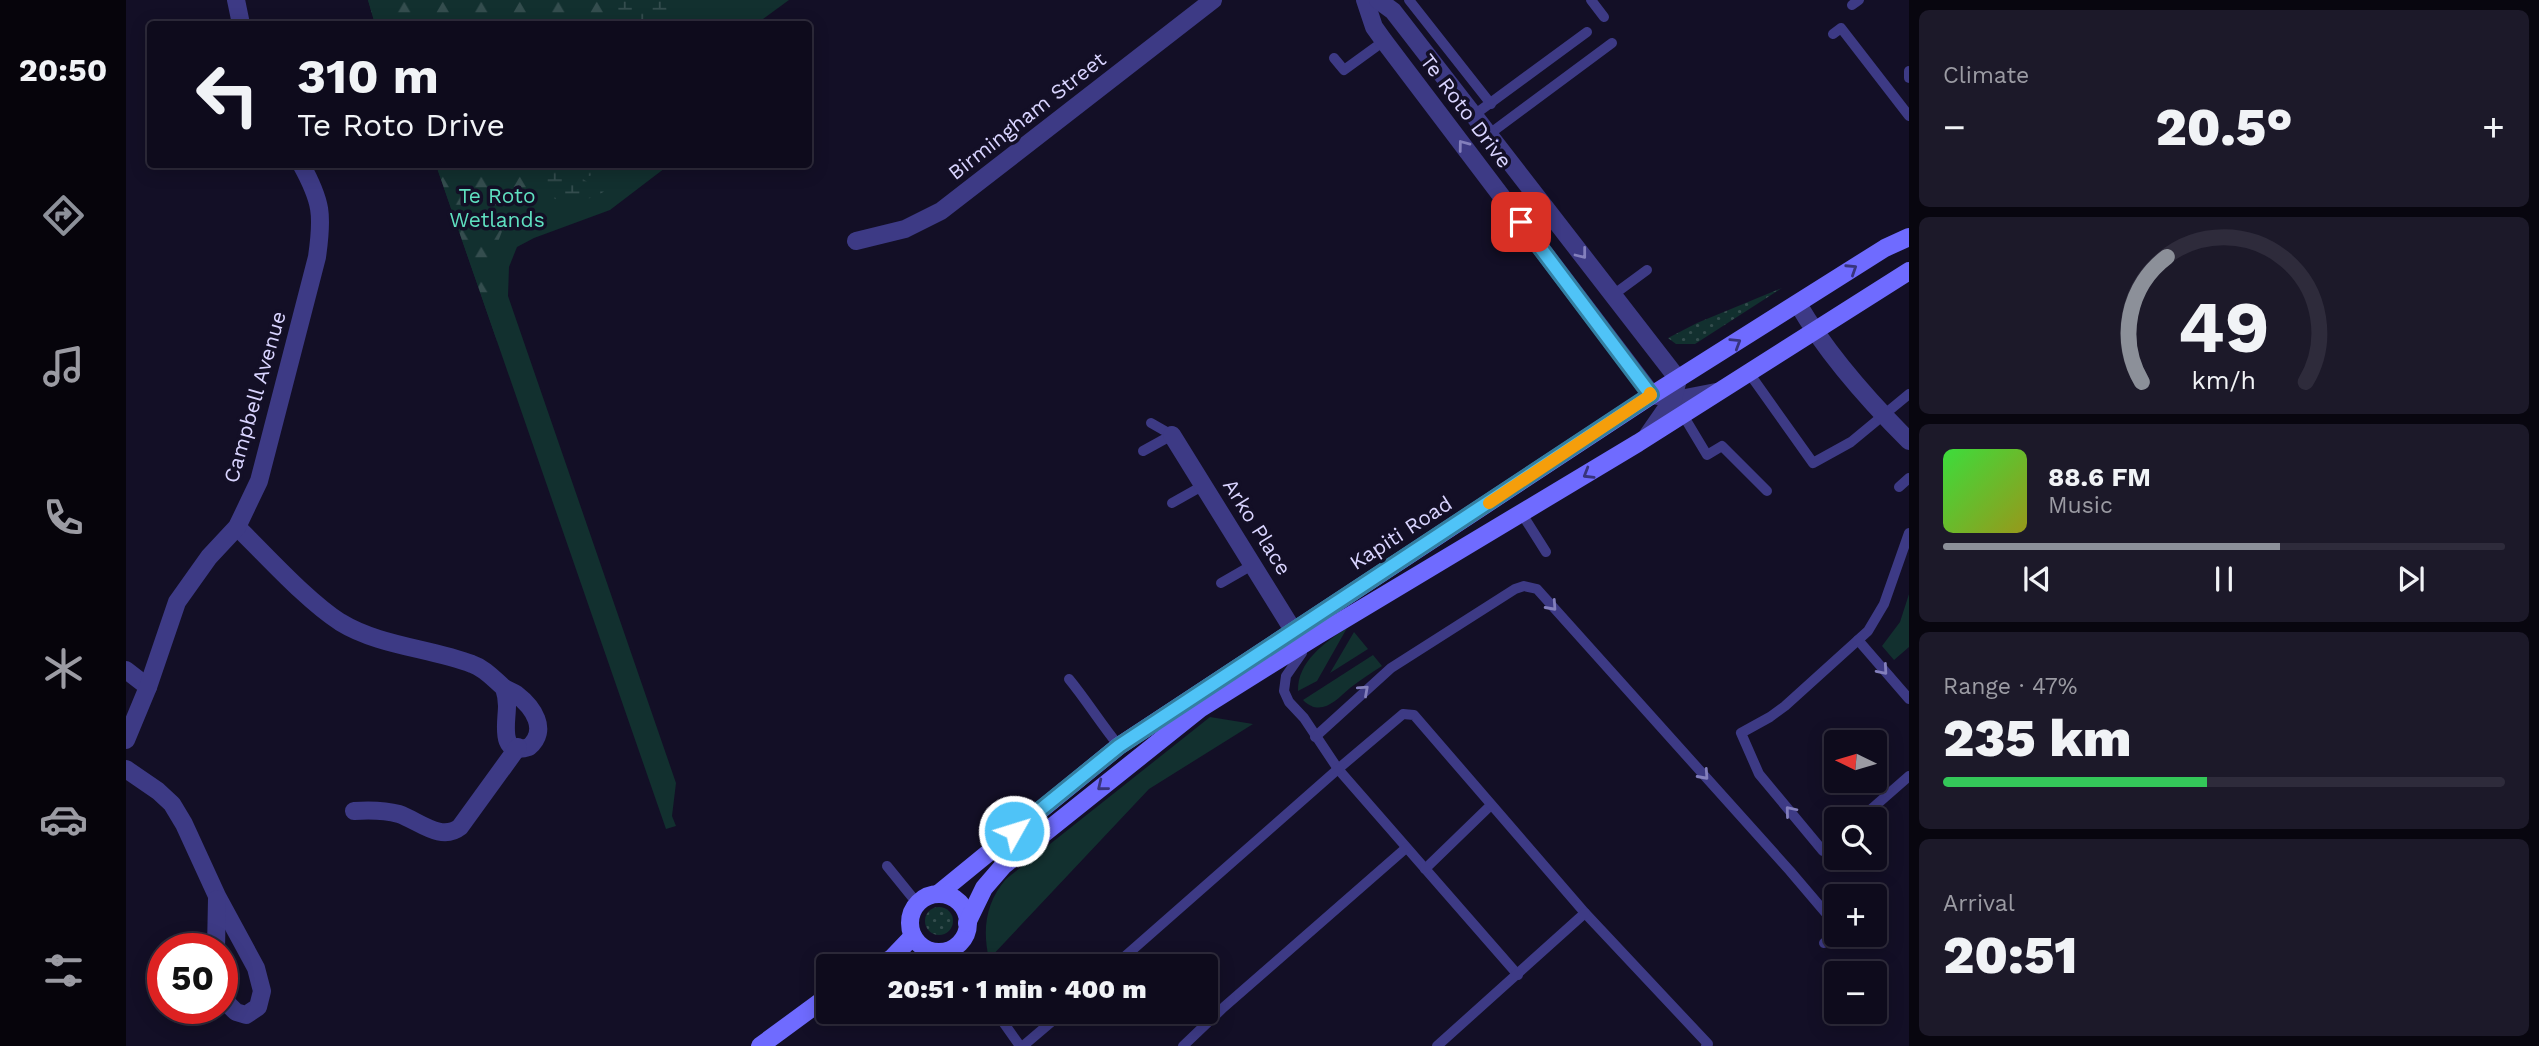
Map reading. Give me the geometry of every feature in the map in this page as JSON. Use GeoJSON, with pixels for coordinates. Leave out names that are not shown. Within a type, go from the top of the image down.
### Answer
{"type":"FeatureCollection","features":[{"type":"Feature","properties":{"kind":"main road","name":"Kapiti Road"},"geometry":{"type":"LineString","coordinates":[[967,923],[984,888],[1003,866],[1201,708],[1651,395],[1885,248],[1909,237]]}},
{"type":"Feature","properties":{"kind":"main road","name":"Kapiti Road"},"geometry":{"type":"LineString","coordinates":[[937,894],[1119,746],[1299,638],[1522,514],[1909,271]]}},
{"type":"Feature","properties":{"kind":"main road"},"geometry":{"type":"LineString","coordinates":[[1119,746],[1155,743]]}},
{"type":"Feature","properties":{"kind":"main road"},"geometry":{"type":"LineString","coordinates":[[937,894],[958,902],[966,915],[967,923],[963,939],[954,948],[938,952],[923,948],[913,936],[910,919],[918,903],[937,894]]}},
{"type":"Feature","properties":{"kind":"main road"},"geometry":{"type":"LineString","coordinates":[[896,954],[913,936]]}},
{"type":"Feature","properties":{"kind":"main road"},"geometry":{"type":"LineString","coordinates":[[760,1046],[816,1005]]}},
{"type":"Feature","properties":{"kind":"street"},"geometry":{"type":"LineString","coordinates":[[236,0],[240,21]]}},
{"type":"Feature","properties":{"kind":"street","name":"Birmingham Street"},"geometry":{"type":"LineString","coordinates":[[856,241],[905,229],[941,211],[1213,0]]}},
{"type":"Feature","properties":{"kind":"street","name":"Te Roto Drive"},"geometry":{"type":"LineString","coordinates":[[1366,0],[1374,27],[1384,41],[1651,395]]}},
{"type":"Feature","properties":{"kind":"street","name":"Te Roto Drive"},"geometry":{"type":"LineString","coordinates":[[1378,0],[1393,11],[1678,379]]}},
{"type":"Feature","properties":{"kind":"street"},"geometry":{"type":"LineString","coordinates":[[1488,179],[1509,162]]}},
{"type":"Feature","properties":{"kind":"street","name":"Campbell Avenue"},"geometry":{"type":"LineString","coordinates":[[126,740],[148,687],[177,602],[209,557],[237,527],[259,481],[317,257],[321,212],[317,193],[303,168]]}},
{"type":"Feature","properties":{"kind":"street"},"geometry":{"type":"LineString","coordinates":[[1798,304],[1814,332],[1909,441]]}},
{"type":"Feature","properties":{"kind":"street"},"geometry":{"type":"LineString","coordinates":[[1602,330],[1614,335],[1644,333]]}},
{"type":"Feature","properties":{"kind":"street"},"geometry":{"type":"LineString","coordinates":[[1646,438],[1660,422],[1673,399],[1678,379]]}},
{"type":"Feature","properties":{"kind":"street"},"geometry":{"type":"LineString","coordinates":[[1651,395],[1673,399],[1707,395],[1723,389]]}},
{"type":"Feature","properties":{"kind":"street","name":"Arko Place"},"geometry":{"type":"LineString","coordinates":[[1172,435],[1299,638]]}},
{"type":"Feature","properties":{"kind":"street"},"geometry":{"type":"LineString","coordinates":[[237,527],[317,604],[340,622],[366,634],[475,664],[504,688],[516,694],[528,705],[540,726],[539,735],[534,742],[523,748],[510,744],[506,738],[507,702],[504,688]]}},
{"type":"Feature","properties":{"kind":"street"},"geometry":{"type":"LineString","coordinates":[[126,670],[148,687]]}},
{"type":"Feature","properties":{"kind":"street"},"geometry":{"type":"LineString","coordinates":[[354,811],[375,810],[398,814],[441,833],[453,833],[518,747]]}},
{"type":"Feature","properties":{"kind":"street"},"geometry":{"type":"LineString","coordinates":[[126,769],[172,804],[237,933]]}},
{"type":"Feature","properties":{"kind":"street"},"geometry":{"type":"LineString","coordinates":[[216,933],[217,895]]}},
{"type":"Feature","properties":{"kind":"street"},"geometry":{"type":"LineString","coordinates":[[238,934],[256,968],[262,991],[258,1007],[247,1015],[238,1013]]}},
{"type":"Feature","properties":{"kind":"lane"},"geometry":{"type":"LineString","coordinates":[[1409,0],[1491,103]]}},
{"type":"Feature","properties":{"kind":"lane"},"geometry":{"type":"LineString","coordinates":[[1591,0],[1604,17]]}},
{"type":"Feature","properties":{"kind":"lane"},"geometry":{"type":"LineString","coordinates":[[1833,34],[1841,28],[1909,116]]}},
{"type":"Feature","properties":{"kind":"lane"},"geometry":{"type":"LineString","coordinates":[[1474,116],[1587,32]]}},
{"type":"Feature","properties":{"kind":"lane"},"geometry":{"type":"LineString","coordinates":[[1334,58],[1344,70],[1384,41]]}},
{"type":"Feature","properties":{"kind":"lane"},"geometry":{"type":"LineString","coordinates":[[1488,135],[1612,43]]}},
{"type":"Feature","properties":{"kind":"lane"},"geometry":{"type":"LineString","coordinates":[[1909,71],[1909,78]]}},
{"type":"Feature","properties":{"kind":"lane"},"geometry":{"type":"LineString","coordinates":[[1614,295],[1647,270]]}},
{"type":"Feature","properties":{"kind":"lane"},"geometry":{"type":"LineString","coordinates":[[1749,373],[1813,463],[1851,442],[1909,394]]}},
{"type":"Feature","properties":{"kind":"lane"},"geometry":{"type":"LineString","coordinates":[[1683,415],[1707,455],[1722,446],[1767,491]]}},
{"type":"Feature","properties":{"kind":"lane"},"geometry":{"type":"LineString","coordinates":[[1152,423],[1172,435]]}},
{"type":"Feature","properties":{"kind":"lane"},"geometry":{"type":"LineString","coordinates":[[1143,451],[1172,435]]}},
{"type":"Feature","properties":{"kind":"lane"},"geometry":{"type":"LineString","coordinates":[[1899,487],[1909,478]]}},
{"type":"Feature","properties":{"kind":"lane"},"geometry":{"type":"LineString","coordinates":[[1172,503],[1204,485]]}},
{"type":"Feature","properties":{"kind":"lane"},"geometry":{"type":"LineString","coordinates":[[1522,514],[1546,552]]}},
{"type":"Feature","properties":{"kind":"lane"},"geometry":{"type":"LineString","coordinates":[[1824,850],[1759,774],[1741,733],[1785,706],[1876,621],[1909,533]]}},
{"type":"Feature","properties":{"kind":"lane"},"geometry":{"type":"LineString","coordinates":[[1221,583],[1254,564]]}},
{"type":"Feature","properties":{"kind":"lane"},"geometry":{"type":"LineString","coordinates":[[1315,737],[1391,668],[1515,589],[1524,586],[1537,589],[1824,911]]}},
{"type":"Feature","properties":{"kind":"lane"},"geometry":{"type":"LineString","coordinates":[[1299,638],[1302,653],[1286,676],[1284,691],[1289,702],[1304,718],[1338,769],[1518,975]]}},
{"type":"Feature","properties":{"kind":"lane"},"geometry":{"type":"LineString","coordinates":[[1858,640],[1909,699]]}},
{"type":"Feature","properties":{"kind":"lane"},"geometry":{"type":"LineString","coordinates":[[1069,679],[1095,710],[1105,729],[1119,746]]}},
{"type":"Feature","properties":{"kind":"lane"},"geometry":{"type":"LineString","coordinates":[[1128,954],[1338,769],[1403,714],[1410,714],[1414,715],[1585,913],[1707,1045]]}},
{"type":"Feature","properties":{"kind":"lane"},"geometry":{"type":"LineString","coordinates":[[1874,807],[1909,776]]}},
{"type":"Feature","properties":{"kind":"lane"},"geometry":{"type":"LineString","coordinates":[[1425,869],[1491,805]]}},
{"type":"Feature","properties":{"kind":"lane"},"geometry":{"type":"LineString","coordinates":[[1183,1046],[1406,848]]}},
{"type":"Feature","properties":{"kind":"lane"},"geometry":{"type":"LineString","coordinates":[[887,866],[918,903]]}},
{"type":"Feature","properties":{"kind":"lane"},"geometry":{"type":"LineString","coordinates":[[1437,1046],[1585,913]]}},
{"type":"Feature","properties":{"kind":"lane"},"geometry":{"type":"LineString","coordinates":[[954,948],[958,954]]}},
{"type":"Feature","properties":{"kind":"lane"},"geometry":{"type":"LineString","coordinates":[[1005,1024],[1022,1046],[1048,1024]]}},
{"type":"Feature","properties":{"kind":"green space"},"geometry":{"type":"Polygon","coordinates":[[[368,0],[789,0],[760,21],[374,21],[368,0]]]}},
{"type":"Feature","properties":{"kind":"green space"},"geometry":{"type":"Polygon","coordinates":[[[368,0],[611,0],[612,21],[488,21],[471,14],[470,21],[374,21],[368,0]]]}},
{"type":"Feature","properties":{"kind":"green space"},"geometry":{"type":"Polygon","coordinates":[[[618,0],[666,0],[667,21],[619,21],[618,0]]]}},
{"type":"Feature","properties":{"kind":"green space","name":"Te Roto Wetlands"},"geometry":{"type":"Polygon","coordinates":[[[437,168],[665,168],[610,210],[517,247],[509,267],[508,296],[676,783],[672,816],[676,826],[666,829],[437,168]]]}},
{"type":"Feature","properties":{"kind":"green space"},"geometry":{"type":"Polygon","coordinates":[[[437,168],[531,168],[538,181],[537,189],[504,226],[487,271],[497,341],[437,168]]]}},
{"type":"Feature","properties":{"kind":"green space"},"geometry":{"type":"Polygon","coordinates":[[[543,168],[604,168],[603,173],[583,179],[593,186],[606,189],[596,196],[575,200],[555,199],[550,193],[543,168]]]}},
{"type":"Feature","properties":{"kind":"green space"},"geometry":{"type":"Polygon","coordinates":[[[1782,288],[1695,344],[1676,344],[1668,338],[1697,323],[1782,288]]]}},
{"type":"Feature","properties":{"kind":"green space"},"geometry":{"type":"Polygon","coordinates":[[[1909,594],[1909,647],[1894,660],[1882,646],[1900,622],[1909,594]]]}},
{"type":"Feature","properties":{"kind":"green space"},"geometry":{"type":"Polygon","coordinates":[[[1347,628],[1317,681],[1298,691],[1302,671],[1307,662],[1322,646],[1347,628]]]}},
{"type":"Feature","properties":{"kind":"green space"},"geometry":{"type":"Polygon","coordinates":[[[1354,632],[1368,649],[1330,673],[1354,632]]]}},
{"type":"Feature","properties":{"kind":"green space"},"geometry":{"type":"Polygon","coordinates":[[[1373,655],[1382,666],[1334,702],[1316,707],[1303,700],[1373,655]]]}},
{"type":"Feature","properties":{"kind":"green space"},"geometry":{"type":"Polygon","coordinates":[[[1210,717],[1253,724],[1149,789],[994,954],[988,954],[987,916],[994,897],[1006,879],[1210,717]]]}},
{"type":"Feature","properties":{"kind":"green space"},"geometry":{"type":"Polygon","coordinates":[[[939,907],[949,911],[953,921],[949,931],[939,935],[929,931],[925,921],[929,911],[939,907]]]}},
{"type":"Feature","properties":{"kind":"slow traffic"},"geometry":{"type":"LineString","coordinates":[[1489,503],[1651,395],[1650,393]]}},
{"type":"Feature","properties":{"kind":"route"},"geometry":{"type":"LineString","coordinates":[[1014,831],[1119,746],[1651,395],[1521,222]]}}]}
